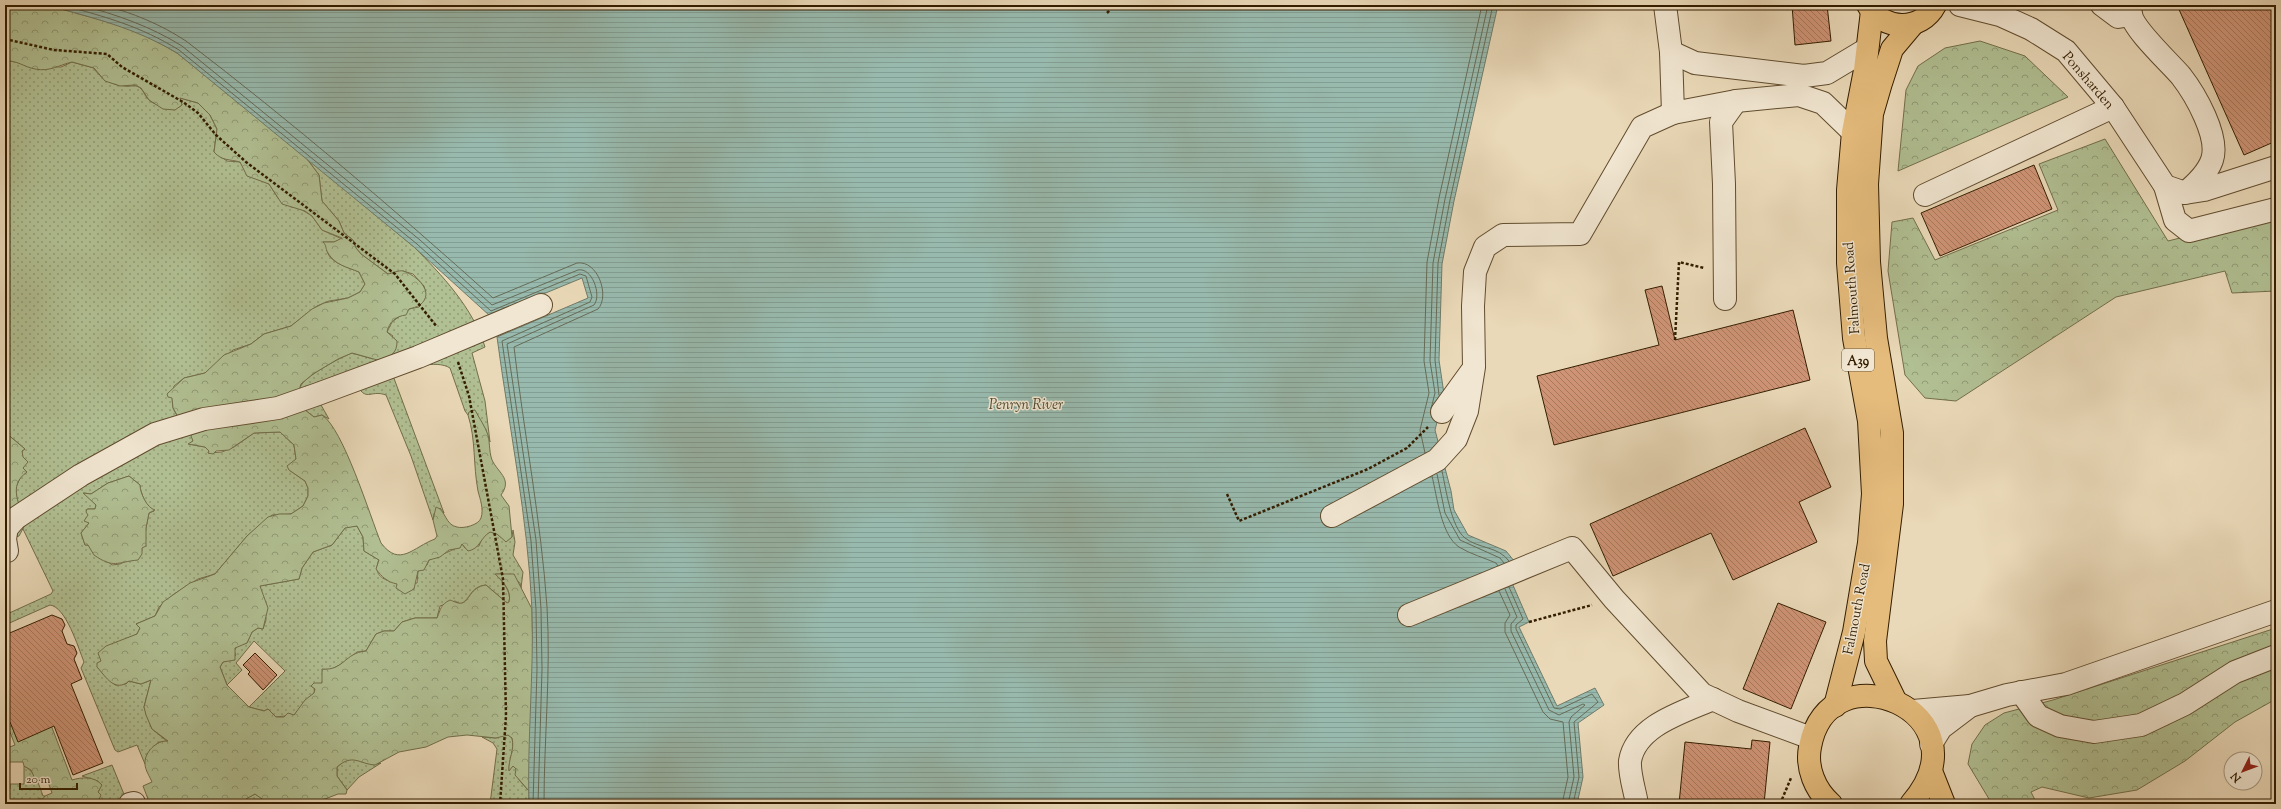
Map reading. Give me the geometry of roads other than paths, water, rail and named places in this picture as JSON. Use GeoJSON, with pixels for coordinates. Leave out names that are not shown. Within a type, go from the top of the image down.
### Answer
{"type":"FeatureCollection","features":[{"type":"Feature","properties":{"kind":"highway","name":"Falmouth Road"},"geometry":{"type":"LineString","coordinates":[[1870,8],[1880,19],[1891,24],[1902,26],[1913,24],[1924,19],[1935,5]]}},
{"type":"Feature","properties":{"kind":"highway","name":"Falmouth Road"},"geometry":{"type":"LineString","coordinates":[[1835,706],[1854,632],[1868,543],[1873,494],[1869,421],[1854,338],[1848,263],[1848,190],[1853,132],[1867,49],[1870,8]]}},
{"type":"Feature","properties":{"kind":"highway","name":"Falmouth Road"},"geometry":{"type":"LineString","coordinates":[[1895,700],[1876,661],[1875,641],[1892,504],[1892,433],[1876,338],[1869,262],[1867,184],[1872,114],[1892,49],[1913,24]]}},
{"type":"Feature","properties":{"kind":"highway"},"geometry":{"type":"LineString","coordinates":[[1831,804],[1823,796],[1812,777],[1808,754],[1811,738],[1820,720],[1835,706],[1854,697],[1874,695],[1895,700],[1913,711],[1924,726],[1931,744],[1931,771],[1944,804]]}},
{"type":"Feature","properties":{"kind":"highway"},"geometry":{"type":"LineString","coordinates":[[1911,804],[1923,790],[1931,771]]}},
{"type":"Feature","properties":{"kind":"street"},"geometry":{"type":"LineString","coordinates":[[1665,5],[1671,52],[1673,113]]}},
{"type":"Feature","properties":{"kind":"street","name":"Ponsharden"},"geometry":{"type":"LineString","coordinates":[[1960,5],[2000,15],[2032,29],[2066,51],[2113,106],[2175,189],[2175,220],[2189,231],[2276,209]]}},
{"type":"Feature","properties":{"kind":"street"},"geometry":{"type":"LineString","coordinates":[[2102,5],[2118,17],[2131,10],[2140,30],[2182,77],[2205,116],[2213,141],[2212,160],[2198,183],[2175,189]]}},
{"type":"Feature","properties":{"kind":"street"},"geometry":{"type":"LineString","coordinates":[[1671,52],[1695,63],[1804,76],[1827,73],[1867,49]]}},
{"type":"Feature","properties":{"kind":"street"},"geometry":{"type":"LineString","coordinates":[[1332,516],[1437,460],[1456,439],[1467,411],[1474,367],[1473,306],[1475,272],[1485,247],[1503,235],[1580,234],[1642,127],[1673,113],[1736,101],[1799,95],[1823,103],[1853,132]]}},
{"type":"Feature","properties":{"kind":"street"},"geometry":{"type":"LineString","coordinates":[[1725,299],[1726,273],[1721,122],[1736,101]]}},
{"type":"Feature","properties":{"kind":"street"},"geometry":{"type":"LineString","coordinates":[[1925,195],[2113,106]]}},
{"type":"Feature","properties":{"kind":"street"},"geometry":{"type":"LineString","coordinates":[[2175,189],[2204,190],[2276,167]]}},
{"type":"Feature","properties":{"kind":"street"},"geometry":{"type":"LineString","coordinates":[[6,536],[16,518],[81,475],[155,434],[204,419],[278,408],[354,381],[541,305]]}},
{"type":"Feature","properties":{"kind":"street"},"geometry":{"type":"LineString","coordinates":[[1442,412],[1474,367]]}},
{"type":"Feature","properties":{"kind":"street"},"geometry":{"type":"LineString","coordinates":[[1409,615],[1572,548],[1614,599],[1702,694],[1738,711],[1811,738]]}},
{"type":"Feature","properties":{"kind":"street"},"geometry":{"type":"LineString","coordinates":[[1913,711],[1970,706],[2021,692],[2066,684],[2276,611]]}},
{"type":"Feature","properties":{"kind":"street"},"geometry":{"type":"LineString","coordinates":[[2021,692],[2038,716],[2060,726],[2094,732],[2141,725],[2185,704],[2234,672],[2276,656]]}},
{"type":"Feature","properties":{"kind":"street"},"geometry":{"type":"LineString","coordinates":[[1637,804],[1630,763],[1635,744],[1650,730],[1713,699]]}},
{"type":"Feature","properties":{"kind":"street"},"geometry":{"type":"LineString","coordinates":[[1931,744],[1941,728],[1970,706]]}},
{"type":"Feature","properties":{"kind":"water","name":"Penryn River"},"geometry":{"type":"Polygon","coordinates":[[[47,5],[1498,5],[1454,201],[1442,264],[1439,360],[1444,394],[1435,430],[1451,491],[1454,510],[1468,535],[1506,551],[1515,562],[1509,576],[1529,622],[1519,627],[1557,706],[1595,688],[1604,705],[1578,723],[1583,777],[1577,804],[529,804],[532,659],[530,576],[527,542],[497,337],[588,298],[582,278],[490,316],[414,247],[177,53],[145,36],[114,24],[47,5]]]}}]}
